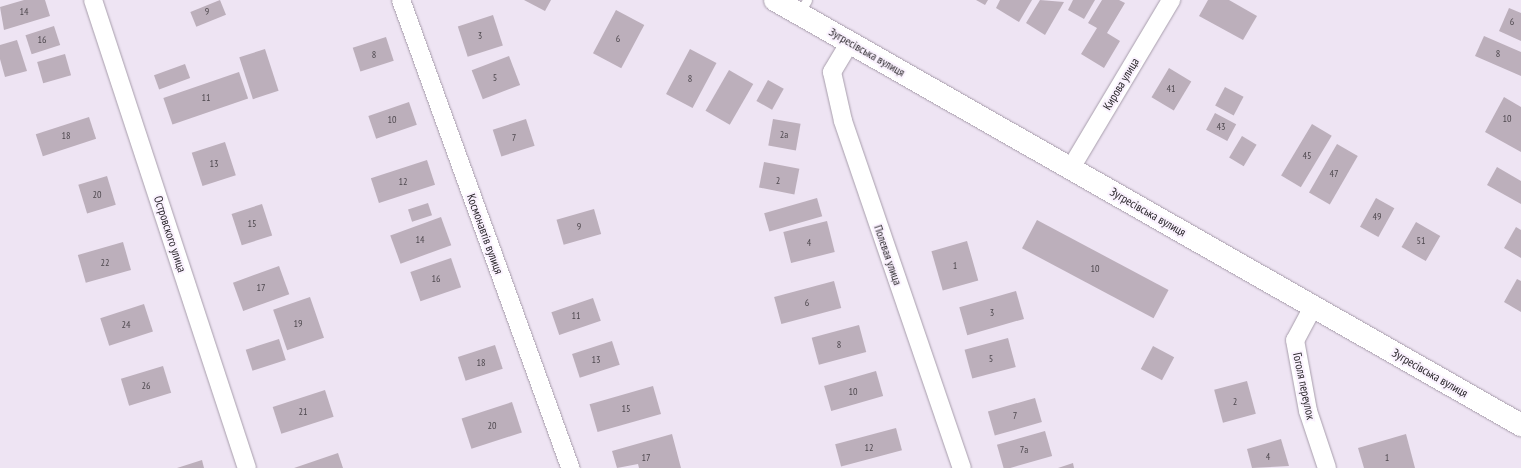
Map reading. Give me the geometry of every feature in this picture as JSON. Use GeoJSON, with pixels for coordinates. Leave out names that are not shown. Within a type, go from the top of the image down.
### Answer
{"type":"FeatureCollection","features":[{"type":"Feature","properties":{"kind":"street","name":"Островского улица"},"geometry":{"type":"LineString","coordinates":[[93,0],[247,468]]}},
{"type":"Feature","properties":{"kind":"street","name":"Космонавтів вулиця"},"geometry":{"type":"LineString","coordinates":[[401,0],[570,468]]}},
{"type":"Feature","properties":{"kind":"street","name":"Зугресівська вулиця"},"geometry":{"type":"LineString","coordinates":[[775,0],[803,7],[850,42],[1521,425]]}},
{"type":"Feature","properties":{"kind":"street","name":"Кирова улица"},"geometry":{"type":"LineString","coordinates":[[1071,168],[1171,0]]}},
{"type":"Feature","properties":{"kind":"street","name":"Полевая улица"},"geometry":{"type":"LineString","coordinates":[[850,42],[832,72],[843,121],[962,468]]}},
{"type":"Feature","properties":{"kind":"street","name":"Гоголя переулок"},"geometry":{"type":"LineString","coordinates":[[1314,306],[1295,340],[1308,411],[1327,468]]}},
{"type":"Feature","properties":{"kind":"building"},"geometry":{"type":"Polygon","coordinates":[[[24,0],[45,0],[50,16],[4,30],[0,7],[24,0]]]}},
{"type":"Feature","properties":{"kind":"building"},"geometry":{"type":"Polygon","coordinates":[[[220,0],[226,15],[196,27],[190,12],[220,0]]]}},
{"type":"Feature","properties":{"kind":"building"},"geometry":{"type":"Polygon","coordinates":[[[524,0],[551,0],[545,11],[524,0]]]}},
{"type":"Feature","properties":{"kind":"building"},"geometry":{"type":"Polygon","coordinates":[[[976,0],[988,0],[985,5],[976,0]]]}},
{"type":"Feature","properties":{"kind":"building"},"geometry":{"type":"Polygon","coordinates":[[[1000,0],[1032,0],[1019,22],[996,8],[1000,0]]]}},
{"type":"Feature","properties":{"kind":"building"},"geometry":{"type":"Polygon","coordinates":[[[1040,0],[1064,2],[1045,35],[1026,23],[1040,0]]]}},
{"type":"Feature","properties":{"kind":"building"},"geometry":{"type":"Polygon","coordinates":[[[1073,0],[1095,0],[1084,19],[1068,10],[1073,0]]]}},
{"type":"Feature","properties":{"kind":"building"},"geometry":{"type":"Polygon","coordinates":[[[1102,0],[1119,0],[1125,3],[1107,33],[1120,41],[1104,68],[1081,54],[1097,28],[1088,23],[1102,0]]]}},
{"type":"Feature","properties":{"kind":"building"},"geometry":{"type":"Polygon","coordinates":[[[1208,0],[1229,0],[1257,16],[1243,40],[1199,16],[1208,0]]]}},
{"type":"Feature","properties":{"kind":"building"},"geometry":{"type":"Polygon","coordinates":[[[1509,8],[1521,13],[1521,41],[1499,31],[1509,8]]]}},
{"type":"Feature","properties":{"kind":"building"},"geometry":{"type":"Polygon","coordinates":[[[616,10],[644,25],[621,68],[593,53],[616,10]]]}},
{"type":"Feature","properties":{"kind":"building"},"geometry":{"type":"Polygon","coordinates":[[[493,15],[503,45],[468,57],[458,26],[493,15]]]}},
{"type":"Feature","properties":{"kind":"building"},"geometry":{"type":"Polygon","coordinates":[[[54,26],[60,45],[32,54],[25,35],[54,26]]]}},
{"type":"Feature","properties":{"kind":"building"},"geometry":{"type":"Polygon","coordinates":[[[1484,36],[1521,52],[1521,76],[1475,56],[1484,36]]]}},
{"type":"Feature","properties":{"kind":"building"},"geometry":{"type":"Polygon","coordinates":[[[386,37],[394,61],[360,72],[353,48],[386,37]]]}},
{"type":"Feature","properties":{"kind":"building"},"geometry":{"type":"Polygon","coordinates":[[[17,40],[27,71],[5,77],[0,59],[0,45],[17,40]]]}},
{"type":"Feature","properties":{"kind":"building"},"geometry":{"type":"Polygon","coordinates":[[[265,49],[279,91],[253,99],[239,57],[265,49]]]}},
{"type":"Feature","properties":{"kind":"building"},"geometry":{"type":"Polygon","coordinates":[[[690,49],[716,63],[693,108],[666,94],[690,49]]]}},
{"type":"Feature","properties":{"kind":"building"},"geometry":{"type":"Polygon","coordinates":[[[65,54],[71,75],[43,83],[37,62],[65,54]]]}},
{"type":"Feature","properties":{"kind":"building"},"geometry":{"type":"Polygon","coordinates":[[[509,56],[520,85],[483,99],[472,70],[509,56]]]}},
{"type":"Feature","properties":{"kind":"building"},"geometry":{"type":"Polygon","coordinates":[[[185,64],[190,78],[159,89],[154,75],[185,64]]]}},
{"type":"Feature","properties":{"kind":"building"},"geometry":{"type":"Polygon","coordinates":[[[1169,68],[1191,81],[1174,111],[1151,97],[1169,68]]]}},
{"type":"Feature","properties":{"kind":"building"},"geometry":{"type":"Polygon","coordinates":[[[729,70],[753,84],[730,125],[706,111],[729,70]]]}},
{"type":"Feature","properties":{"kind":"building"},"geometry":{"type":"Polygon","coordinates":[[[239,72],[248,98],[172,125],[163,98],[239,72]]]}},
{"type":"Feature","properties":{"kind":"building"},"geometry":{"type":"Polygon","coordinates":[[[768,80],[784,89],[772,110],[756,101],[768,80]]]}},
{"type":"Feature","properties":{"kind":"building"},"geometry":{"type":"Polygon","coordinates":[[[1225,87],[1244,97],[1234,115],[1215,106],[1225,87]]]}},
{"type":"Feature","properties":{"kind":"building"},"geometry":{"type":"Polygon","coordinates":[[[1504,97],[1521,107],[1521,152],[1485,132],[1504,97]]]}},
{"type":"Feature","properties":{"kind":"building"},"geometry":{"type":"Polygon","coordinates":[[[409,102],[417,125],[376,139],[368,116],[409,102]]]}},
{"type":"Feature","properties":{"kind":"building"},"geometry":{"type":"Polygon","coordinates":[[[1215,113],[1236,124],[1227,141],[1206,130],[1215,113]]]}},
{"type":"Feature","properties":{"kind":"building"},"geometry":{"type":"Polygon","coordinates":[[[89,117],[96,139],[43,156],[36,134],[89,117]]]}},
{"type":"Feature","properties":{"kind":"building"},"geometry":{"type":"Polygon","coordinates":[[[526,119],[535,146],[501,156],[493,130],[526,119]]]}},
{"type":"Feature","properties":{"kind":"building"},"geometry":{"type":"Polygon","coordinates":[[[773,119],[801,124],[796,150],[768,146],[773,119]]]}},
{"type":"Feature","properties":{"kind":"building"},"geometry":{"type":"Polygon","coordinates":[[[1312,124],[1332,136],[1301,187],[1281,175],[1312,124]]]}},
{"type":"Feature","properties":{"kind":"building"},"geometry":{"type":"Polygon","coordinates":[[[1242,136],[1257,145],[1244,166],[1229,157],[1242,136]]]}},
{"type":"Feature","properties":{"kind":"building"},"geometry":{"type":"Polygon","coordinates":[[[225,142],[236,175],[203,186],[192,153],[225,142]]]}},
{"type":"Feature","properties":{"kind":"building"},"geometry":{"type":"Polygon","coordinates":[[[1337,144],[1358,156],[1330,204],[1309,192],[1337,144]]]}},
{"type":"Feature","properties":{"kind":"building"},"geometry":{"type":"Polygon","coordinates":[[[427,160],[435,185],[379,203],[371,178],[427,160]]]}},
{"type":"Feature","properties":{"kind":"building"},"geometry":{"type":"Polygon","coordinates":[[[764,162],[799,169],[794,194],[759,188],[764,162]]]}},
{"type":"Feature","properties":{"kind":"building"},"geometry":{"type":"Polygon","coordinates":[[[1497,167],[1521,181],[1521,204],[1487,185],[1497,167]]]}},
{"type":"Feature","properties":{"kind":"building"},"geometry":{"type":"Polygon","coordinates":[[[107,176],[116,205],[87,213],[78,185],[107,176]]]}},
{"type":"Feature","properties":{"kind":"building"},"geometry":{"type":"Polygon","coordinates":[[[817,198],[822,216],[769,231],[764,213],[817,198]]]}},
{"type":"Feature","properties":{"kind":"building"},"geometry":{"type":"Polygon","coordinates":[[[1376,198],[1394,208],[1378,237],[1360,227],[1376,198]]]}},
{"type":"Feature","properties":{"kind":"building"},"geometry":{"type":"Polygon","coordinates":[[[428,203],[432,215],[412,222],[408,209],[428,203]]]}},
{"type":"Feature","properties":{"kind":"building"},"geometry":{"type":"Polygon","coordinates":[[[262,204],[272,235],[242,245],[232,214],[262,204]]]}},
{"type":"Feature","properties":{"kind":"building"},"geometry":{"type":"Polygon","coordinates":[[[594,209],[601,234],[564,245],[557,220],[594,209]]]}},
{"type":"Feature","properties":{"kind":"building"},"geometry":{"type":"Polygon","coordinates":[[[441,217],[451,245],[401,264],[390,235],[441,217]]]}},
{"type":"Feature","properties":{"kind":"building"},"geometry":{"type":"Polygon","coordinates":[[[1037,220],[1169,290],[1154,318],[1022,248],[1037,220]]]}},
{"type":"Feature","properties":{"kind":"building"},"geometry":{"type":"Polygon","coordinates":[[[827,221],[835,252],[791,263],[783,232],[827,221]]]}},
{"type":"Feature","properties":{"kind":"building"},"geometry":{"type":"Polygon","coordinates":[[[1416,222],[1440,236],[1426,261],[1402,247],[1416,222]]]}},
{"type":"Feature","properties":{"kind":"building"},"geometry":{"type":"Polygon","coordinates":[[[1516,227],[1521,230],[1521,258],[1504,248],[1516,227]]]}},
{"type":"Feature","properties":{"kind":"building"},"geometry":{"type":"Polygon","coordinates":[[[967,241],[978,280],[943,291],[931,251],[967,241]]]}},
{"type":"Feature","properties":{"kind":"building"},"geometry":{"type":"Polygon","coordinates":[[[123,242],[131,270],[86,283],[78,255],[123,242]]]}},
{"type":"Feature","properties":{"kind":"building"},"geometry":{"type":"Polygon","coordinates":[[[451,258],[461,287],[420,301],[410,272],[451,258]]]}},
{"type":"Feature","properties":{"kind":"building"},"geometry":{"type":"Polygon","coordinates":[[[279,266],[289,294],[243,311],[233,283],[279,266]]]}},
{"type":"Feature","properties":{"kind":"building"},"geometry":{"type":"Polygon","coordinates":[[[1517,279],[1521,281],[1521,312],[1504,302],[1517,279]]]}},
{"type":"Feature","properties":{"kind":"building"},"geometry":{"type":"Polygon","coordinates":[[[834,281],[841,308],[781,324],[774,297],[834,281]]]}},
{"type":"Feature","properties":{"kind":"building"},"geometry":{"type":"Polygon","coordinates":[[[1016,291],[1024,319],[967,335],[959,307],[1016,291]]]}},
{"type":"Feature","properties":{"kind":"building"},"geometry":{"type":"Polygon","coordinates":[[[310,297],[324,338],[287,350],[273,310],[310,297]]]}},
{"type":"Feature","properties":{"kind":"building"},"geometry":{"type":"Polygon","coordinates":[[[593,298],[601,321],[559,335],[551,312],[593,298]]]}},
{"type":"Feature","properties":{"kind":"building"},"geometry":{"type":"Polygon","coordinates":[[[144,304],[153,332],[109,346],[100,318],[144,304]]]}},
{"type":"Feature","properties":{"kind":"building"},"geometry":{"type":"Polygon","coordinates":[[[859,325],[866,352],[819,365],[812,338],[859,325]]]}},
{"type":"Feature","properties":{"kind":"building"},"geometry":{"type":"Polygon","coordinates":[[[1008,338],[1016,367],[972,379],[965,350],[1008,338]]]}},
{"type":"Feature","properties":{"kind":"building"},"geometry":{"type":"Polygon","coordinates":[[[279,339],[286,360],[253,371],[246,350],[279,339]]]}},
{"type":"Feature","properties":{"kind":"building"},"geometry":{"type":"Polygon","coordinates":[[[612,341],[620,365],[580,378],[572,354],[612,341]]]}},
{"type":"Feature","properties":{"kind":"building"},"geometry":{"type":"Polygon","coordinates":[[[495,345],[503,369],[466,381],[458,357],[495,345]]]}},
{"type":"Feature","properties":{"kind":"building"},"geometry":{"type":"Polygon","coordinates":[[[1153,346],[1174,357],[1162,380],[1141,369],[1153,346]]]}},
{"type":"Feature","properties":{"kind":"building"},"geometry":{"type":"Polygon","coordinates":[[[163,366],[171,393],[129,406],[121,379],[163,366]]]}},
{"type":"Feature","properties":{"kind":"building"},"geometry":{"type":"Polygon","coordinates":[[[876,371],[883,396],[831,411],[824,386],[876,371]]]}},
{"type":"Feature","properties":{"kind":"building"},"geometry":{"type":"Polygon","coordinates":[[[1247,381],[1256,414],[1223,423],[1214,390],[1247,381]]]}},
{"type":"Feature","properties":{"kind":"building"},"geometry":{"type":"Polygon","coordinates":[[[653,386],[661,414],[598,432],[590,404],[653,386]]]}},
{"type":"Feature","properties":{"kind":"building"},"geometry":{"type":"Polygon","coordinates":[[[325,390],[334,417],[281,434],[273,407],[325,390]]]}},
{"type":"Feature","properties":{"kind":"building"},"geometry":{"type":"Polygon","coordinates":[[[1035,398],[1042,422],[995,436],[988,412],[1035,398]]]}},
{"type":"Feature","properties":{"kind":"building"},"geometry":{"type":"Polygon","coordinates":[[[512,402],[522,432],[471,449],[462,418],[512,402]]]}},
{"type":"Feature","properties":{"kind":"building"},"geometry":{"type":"Polygon","coordinates":[[[896,428],[902,450],[841,467],[835,444],[896,428]]]}},
{"type":"Feature","properties":{"kind":"building"},"geometry":{"type":"Polygon","coordinates":[[[1045,431],[1052,456],[1010,468],[1004,468],[997,445],[1045,431]]]}},
{"type":"Feature","properties":{"kind":"building"},"geometry":{"type":"Polygon","coordinates":[[[672,434],[681,468],[639,468],[638,464],[617,468],[612,451],[672,434]]]}},
{"type":"Feature","properties":{"kind":"building"},"geometry":{"type":"Polygon","coordinates":[[[1406,434],[1415,468],[1364,468],[1358,448],[1406,434]]]}},
{"type":"Feature","properties":{"kind":"building"},"geometry":{"type":"Polygon","coordinates":[[[1281,439],[1289,466],[1252,468],[1247,449],[1281,439]]]}},
{"type":"Feature","properties":{"kind":"building"},"geometry":{"type":"Polygon","coordinates":[[[338,453],[343,468],[294,468],[338,453]]]}},
{"type":"Feature","properties":{"kind":"building"},"geometry":{"type":"Polygon","coordinates":[[[202,460],[204,468],[177,468],[202,460]]]}},
{"type":"Feature","properties":{"kind":"building"},"geometry":{"type":"Polygon","coordinates":[[[1073,463],[1074,468],[1058,468],[1073,463]]]}}]}
